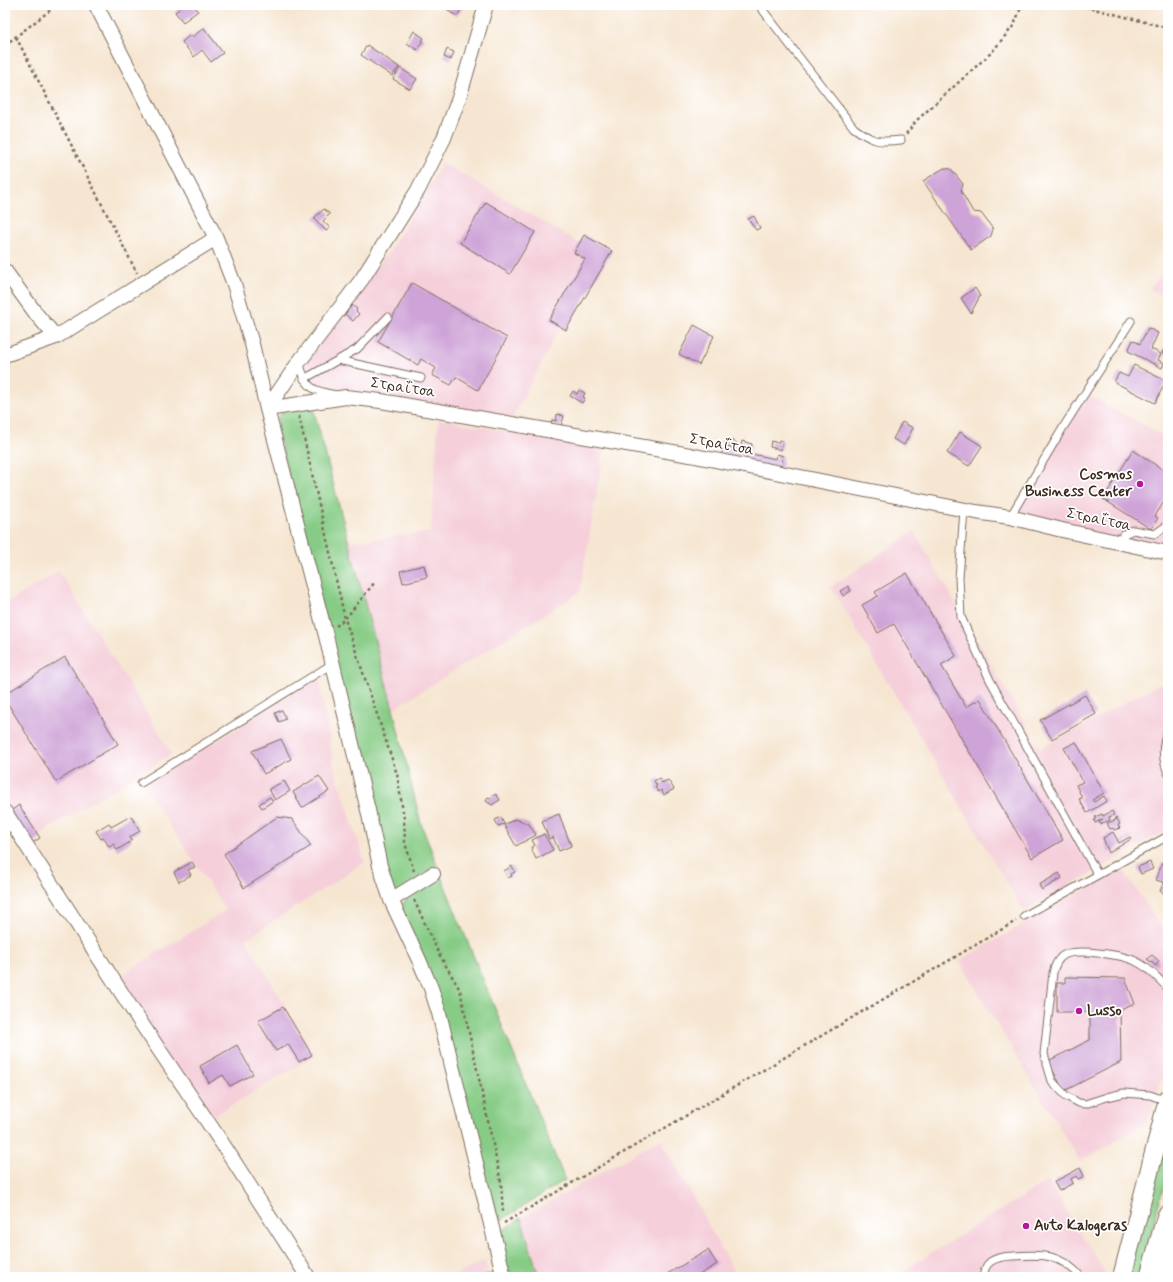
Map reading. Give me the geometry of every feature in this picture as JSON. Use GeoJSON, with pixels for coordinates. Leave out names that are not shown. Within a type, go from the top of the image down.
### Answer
{"type":"FeatureCollection","features":[{"type":"Feature","properties":{"kind":"highway"},"geometry":{"type":"LineString","coordinates":[[1151,1277],[1168,1217]]}},
{"type":"Feature","properties":{"kind":"street"},"geometry":{"type":"LineString","coordinates":[[96,5],[216,238],[234,284],[252,344],[368,810],[380,866],[391,900],[433,994],[498,1226],[503,1274]]}},
{"type":"Feature","properties":{"kind":"street"},"geometry":{"type":"LineString","coordinates":[[267,409],[362,279],[418,190],[444,138],[459,98],[486,5]]}},
{"type":"Feature","properties":{"kind":"street"},"geometry":{"type":"LineString","coordinates":[[5,355],[56,337],[216,238]]}},
{"type":"Feature","properties":{"kind":"street"},"geometry":{"type":"LineString","coordinates":[[5,271],[37,315],[56,337]]}},
{"type":"Feature","properties":{"kind":"street","name":"Στραΐτσα"},"geometry":{"type":"LineString","coordinates":[[267,409],[346,397],[381,401],[690,455],[964,510],[1010,517],[1168,553]]}},
{"type":"Feature","properties":{"kind":"street"},"geometry":{"type":"LineString","coordinates":[[5,812],[140,1023],[224,1146],[308,1277]]}},
{"type":"Feature","properties":{"kind":"street"},"geometry":{"type":"LineString","coordinates":[[391,900],[433,874]]}},
{"type":"Feature","properties":{"kind":"street"},"geometry":{"type":"LineString","coordinates":[[1122,1277],[1168,1100]]}},
{"type":"Feature","properties":{"kind":"lane"},"geometry":{"type":"LineString","coordinates":[[758,5],[854,128],[868,139],[887,142],[901,140]]}},
{"type":"Feature","properties":{"kind":"lane"},"geometry":{"type":"LineString","coordinates":[[304,379],[357,349],[388,317]]}},
{"type":"Feature","properties":{"kind":"lane"},"geometry":{"type":"LineString","coordinates":[[1010,517],[1064,426],[1131,322]]}},
{"type":"Feature","properties":{"kind":"lane"},"geometry":{"type":"LineString","coordinates":[[338,360],[421,378]]}},
{"type":"Feature","properties":{"kind":"lane"},"geometry":{"type":"LineString","coordinates":[[300,362],[304,379],[315,391],[346,397]]}},
{"type":"Feature","properties":{"kind":"lane"},"geometry":{"type":"LineString","coordinates":[[964,510],[959,578],[962,617],[990,680],[1098,875]]}},
{"type":"Feature","properties":{"kind":"lane"},"geometry":{"type":"LineString","coordinates":[[1121,542],[1124,534],[1133,530],[1155,534],[1168,525]]}},
{"type":"Feature","properties":{"kind":"lane"},"geometry":{"type":"LineString","coordinates":[[141,783],[332,664]]}},
{"type":"Feature","properties":{"kind":"lane"},"geometry":{"type":"LineString","coordinates":[[1168,731],[1163,746],[1168,773]]}},
{"type":"Feature","properties":{"kind":"lane"},"geometry":{"type":"LineString","coordinates":[[1024,916],[1168,836]]}},
{"type":"Feature","properties":{"kind":"lane"},"geometry":{"type":"LineString","coordinates":[[1168,988],[1137,961],[1091,952],[1070,953],[1063,955],[1055,965],[1053,973],[1044,1054],[1052,1082],[1066,1096],[1078,1103],[1085,1104],[1124,1093],[1150,1095],[1168,1100]]}},
{"type":"Feature","properties":{"kind":"lane"},"geometry":{"type":"LineString","coordinates":[[983,1277],[988,1263],[994,1260],[1008,1256],[1039,1254],[1065,1263],[1081,1277]]}},
{"type":"Feature","properties":{"kind":"lane"},"geometry":{"type":"LineString","coordinates":[[481,1277],[503,1274]]}},
{"type":"Feature","properties":{"kind":"path"},"geometry":{"type":"LineString","coordinates":[[5,44],[16,38],[57,5]]}},
{"type":"Feature","properties":{"kind":"path"},"geometry":{"type":"LineString","coordinates":[[901,140],[917,120],[992,52],[1014,25],[1022,5]]}},
{"type":"Feature","properties":{"kind":"path"},"geometry":{"type":"LineString","coordinates":[[1079,5],[1168,28]]}},
{"type":"Feature","properties":{"kind":"path"},"geometry":{"type":"LineString","coordinates":[[16,38],[143,284]]}},
{"type":"Feature","properties":{"kind":"path"},"geometry":{"type":"LineString","coordinates":[[296,404],[345,619],[397,774],[404,818],[405,844],[413,886],[439,954],[460,990],[501,1182],[498,1226]]}},
{"type":"Feature","properties":{"kind":"path"},"geometry":{"type":"LineString","coordinates":[[345,619],[375,582]]}},
{"type":"Feature","properties":{"kind":"path"},"geometry":{"type":"LineString","coordinates":[[498,1226],[1024,916]]}},
{"type":"Feature","properties":{"kind":"shaded area"},"geometry":{"type":"Polygon","coordinates":[[[442,162],[599,255],[512,418],[318,386],[312,380],[308,372],[306,363],[389,251],[429,187],[442,162]]]}},
{"type":"Feature","properties":{"kind":"shaded area"},"geometry":{"type":"Polygon","coordinates":[[[1161,274],[1168,277],[1168,299],[1150,289],[1161,274]]]}},
{"type":"Feature","properties":{"kind":"shaded area"},"geometry":{"type":"Polygon","coordinates":[[[1086,394],[1168,438],[1168,552],[1018,517],[1021,504],[1086,394]]]}},
{"type":"Feature","properties":{"kind":"shaded area"},"geometry":{"type":"Polygon","coordinates":[[[438,419],[604,449],[580,592],[393,709],[349,542],[431,532],[438,419]]]}},
{"type":"Feature","properties":{"kind":"shaded area"},"geometry":{"type":"Polygon","coordinates":[[[914,531],[1040,749],[1168,679],[1168,829],[1024,912],[831,587],[914,531]]]}},
{"type":"Feature","properties":{"kind":"shaded area"},"geometry":{"type":"Polygon","coordinates":[[[59,571],[172,754],[28,841],[5,805],[5,604],[59,571]]]}},
{"type":"Feature","properties":{"kind":"shaded area"},"geometry":{"type":"Polygon","coordinates":[[[319,677],[334,766],[365,862],[246,939],[315,1056],[206,1120],[115,979],[226,910],[144,786],[319,677]]]}},
{"type":"Feature","properties":{"kind":"shaded area","name":"Lusso"},"geometry":{"type":"Polygon","coordinates":[[[1122,868],[1168,937],[1168,1060],[1148,1122],[1080,1161],[959,961],[1122,868]]]}},
{"type":"Feature","properties":{"kind":"shaded area"},"geometry":{"type":"Polygon","coordinates":[[[661,1139],[737,1277],[537,1277],[521,1218],[661,1139]]]}},
{"type":"Feature","properties":{"kind":"shaded area","name":"Auto Kalogeras"},"geometry":{"type":"Polygon","coordinates":[[[1048,1181],[1108,1277],[907,1277],[903,1271],[1048,1181]]]}},
{"type":"Feature","properties":{"kind":"shaded area"},"geometry":{"type":"Polygon","coordinates":[[[485,1260],[488,1277],[453,1277],[485,1260]]]}},
{"type":"Feature","properties":{"kind":"green space"},"geometry":{"type":"Polygon","coordinates":[[[313,407],[393,709],[421,824],[437,865],[420,876],[394,898],[277,429],[278,418],[282,412],[313,407]]]}},
{"type":"Feature","properties":{"kind":"green space"},"geometry":{"type":"Polygon","coordinates":[[[440,874],[565,1180],[492,1226],[442,1014],[398,909],[410,895],[440,874]]]}},
{"type":"Feature","properties":{"kind":"green space"},"geometry":{"type":"Polygon","coordinates":[[[1168,1111],[1168,1172],[1138,1277],[1126,1277],[1168,1111]]]}},
{"type":"Feature","properties":{"kind":"green space"},"geometry":{"type":"Polygon","coordinates":[[[521,1218],[539,1277],[502,1277],[493,1237],[521,1218]]]}},
{"type":"Feature","properties":{"kind":"building"},"geometry":{"type":"Polygon","coordinates":[[[184,5],[193,5],[198,11],[183,22],[175,12],[184,5]]]}},
{"type":"Feature","properties":{"kind":"building"},"geometry":{"type":"Polygon","coordinates":[[[451,5],[464,5],[457,16],[448,11],[451,5]]]}},
{"type":"Feature","properties":{"kind":"building"},"geometry":{"type":"Polygon","coordinates":[[[204,28],[223,53],[211,62],[202,50],[194,57],[182,42],[190,35],[192,37],[204,28]]]}},
{"type":"Feature","properties":{"kind":"building"},"geometry":{"type":"Polygon","coordinates":[[[414,31],[424,38],[417,50],[407,43],[414,31]]]}},
{"type":"Feature","properties":{"kind":"building"},"geometry":{"type":"Polygon","coordinates":[[[367,45],[399,67],[392,76],[361,55],[367,45]]]}},
{"type":"Feature","properties":{"kind":"building"},"geometry":{"type":"Polygon","coordinates":[[[447,49],[454,52],[451,60],[444,57],[447,49]]]}},
{"type":"Feature","properties":{"kind":"building"},"geometry":{"type":"Polygon","coordinates":[[[400,68],[417,79],[410,89],[393,79],[400,68]]]}},
{"type":"Feature","properties":{"kind":"building"},"geometry":{"type":"Polygon","coordinates":[[[944,168],[951,169],[963,184],[961,191],[973,212],[981,213],[993,229],[991,236],[971,250],[923,181],[944,168]]]}},
{"type":"Feature","properties":{"kind":"building"},"geometry":{"type":"Polygon","coordinates":[[[486,202],[535,232],[510,274],[460,243],[486,202]]]}},
{"type":"Feature","properties":{"kind":"building"},"geometry":{"type":"Polygon","coordinates":[[[324,209],[330,214],[323,221],[330,228],[326,231],[314,218],[324,209]]]}},
{"type":"Feature","properties":{"kind":"building"},"geometry":{"type":"Polygon","coordinates":[[[754,216],[760,228],[756,230],[748,219],[754,216]]]}},
{"type":"Feature","properties":{"kind":"building"},"geometry":{"type":"Polygon","coordinates":[[[584,235],[612,251],[566,330],[549,320],[585,259],[574,253],[584,235]]]}},
{"type":"Feature","properties":{"kind":"building"},"geometry":{"type":"Polygon","coordinates":[[[412,283],[507,338],[478,390],[456,377],[451,385],[432,375],[436,368],[421,359],[418,365],[378,342],[412,283]]]}},
{"type":"Feature","properties":{"kind":"building"},"geometry":{"type":"Polygon","coordinates":[[[975,288],[980,296],[971,313],[961,298],[975,288]]]}},
{"type":"Feature","properties":{"kind":"building"},"geometry":{"type":"Polygon","coordinates":[[[352,305],[357,309],[356,311],[359,314],[353,321],[345,314],[352,305]]]}},
{"type":"Feature","properties":{"kind":"building"},"geometry":{"type":"Polygon","coordinates":[[[694,325],[714,336],[699,365],[679,354],[694,325]]]}},
{"type":"Feature","properties":{"kind":"building"},"geometry":{"type":"Polygon","coordinates":[[[1148,328],[1158,333],[1151,349],[1161,354],[1158,360],[1164,363],[1162,368],[1128,351],[1133,340],[1140,344],[1148,328]]]}},
{"type":"Feature","properties":{"kind":"building"},"geometry":{"type":"Polygon","coordinates":[[[1168,342],[1168,356],[1162,353],[1168,342]]]}},
{"type":"Feature","properties":{"kind":"building"},"geometry":{"type":"Polygon","coordinates":[[[1134,365],[1166,381],[1155,403],[1114,382],[1119,373],[1128,377],[1134,365]]]}},
{"type":"Feature","properties":{"kind":"building"},"geometry":{"type":"Polygon","coordinates":[[[579,390],[585,393],[583,397],[585,398],[582,403],[570,396],[573,391],[577,394],[579,390]]]}},
{"type":"Feature","properties":{"kind":"building"},"geometry":{"type":"Polygon","coordinates":[[[557,414],[564,416],[561,427],[551,424],[552,420],[556,421],[557,414]]]}},
{"type":"Feature","properties":{"kind":"building"},"geometry":{"type":"Polygon","coordinates":[[[902,422],[913,428],[904,445],[893,439],[902,422]]]}},
{"type":"Feature","properties":{"kind":"building"},"geometry":{"type":"Polygon","coordinates":[[[960,432],[982,446],[969,466],[947,453],[960,432]]]}},
{"type":"Feature","properties":{"kind":"building"},"geometry":{"type":"Polygon","coordinates":[[[726,439],[737,443],[736,446],[725,443],[726,439]]]}},
{"type":"Feature","properties":{"kind":"building"},"geometry":{"type":"Polygon","coordinates":[[[779,440],[783,441],[781,450],[770,447],[771,441],[778,443],[779,440]]]}},
{"type":"Feature","properties":{"kind":"building"},"geometry":{"type":"Polygon","coordinates":[[[742,441],[752,444],[751,449],[741,446],[742,441]]]}},
{"type":"Feature","properties":{"kind":"building"},"geometry":{"type":"Polygon","coordinates":[[[726,446],[733,448],[732,450],[776,459],[777,454],[783,456],[782,470],[721,457],[723,448],[726,449],[726,446]]]}},
{"type":"Feature","properties":{"kind":"building","name":"Cosmos Business Center"},"geometry":{"type":"Polygon","coordinates":[[[1133,450],[1168,473],[1168,495],[1155,516],[1158,518],[1151,529],[1103,499],[1133,450]]]}},
{"type":"Feature","properties":{"kind":"building"},"geometry":{"type":"Polygon","coordinates":[[[424,565],[427,577],[403,583],[400,571],[424,565]]]}},
{"type":"Feature","properties":{"kind":"building"},"geometry":{"type":"Polygon","coordinates":[[[907,573],[956,656],[941,665],[966,707],[980,699],[1063,840],[1032,858],[894,624],[878,633],[862,605],[878,596],[875,592],[907,573]]]}},
{"type":"Feature","properties":{"kind":"building"},"geometry":{"type":"Polygon","coordinates":[[[848,586],[851,591],[843,596],[840,591],[848,586]]]}},
{"type":"Feature","properties":{"kind":"building"},"geometry":{"type":"Polygon","coordinates":[[[65,657],[118,744],[56,782],[5,699],[5,694],[65,657]]]}},
{"type":"Feature","properties":{"kind":"building"},"geometry":{"type":"Polygon","coordinates":[[[1085,695],[1096,714],[1052,739],[1040,720],[1085,695]]]}},
{"type":"Feature","properties":{"kind":"building"},"geometry":{"type":"Polygon","coordinates":[[[282,710],[286,719],[279,722],[275,713],[282,710]]]}},
{"type":"Feature","properties":{"kind":"building"},"geometry":{"type":"Polygon","coordinates":[[[281,739],[291,759],[264,774],[252,751],[281,739]]]}},
{"type":"Feature","properties":{"kind":"building"},"geometry":{"type":"Polygon","coordinates":[[[1076,742],[1104,793],[1092,800],[1094,802],[1104,796],[1107,801],[1087,813],[1079,799],[1082,798],[1076,785],[1083,782],[1064,748],[1076,742]]]}},
{"type":"Feature","properties":{"kind":"building"},"geometry":{"type":"Polygon","coordinates":[[[319,776],[329,791],[302,808],[293,792],[319,776]]]}},
{"type":"Feature","properties":{"kind":"building"},"geometry":{"type":"Polygon","coordinates":[[[659,778],[662,783],[668,780],[674,789],[664,795],[661,790],[658,792],[654,781],[659,778]]]}},
{"type":"Feature","properties":{"kind":"building"},"geometry":{"type":"Polygon","coordinates":[[[284,781],[290,791],[275,800],[269,789],[284,781]]]}},
{"type":"Feature","properties":{"kind":"building"},"geometry":{"type":"Polygon","coordinates":[[[496,794],[500,800],[492,805],[486,801],[488,797],[490,798],[496,794]]]}},
{"type":"Feature","properties":{"kind":"building"},"geometry":{"type":"Polygon","coordinates":[[[270,797],[273,801],[262,808],[259,804],[270,797]]]}},
{"type":"Feature","properties":{"kind":"building"},"geometry":{"type":"Polygon","coordinates":[[[19,805],[40,838],[29,845],[8,813],[19,805]]]}},
{"type":"Feature","properties":{"kind":"building"},"geometry":{"type":"Polygon","coordinates":[[[1112,811],[1114,815],[1109,817],[1110,820],[1100,824],[1099,822],[1103,819],[1095,823],[1095,817],[1102,814],[1103,816],[1112,811]]]}},
{"type":"Feature","properties":{"kind":"building"},"geometry":{"type":"Polygon","coordinates":[[[559,814],[571,846],[559,851],[553,837],[549,839],[542,821],[559,814]]]}},
{"type":"Feature","properties":{"kind":"building"},"geometry":{"type":"Polygon","coordinates":[[[131,816],[140,831],[130,837],[132,841],[117,850],[114,844],[109,847],[104,838],[101,839],[96,831],[109,823],[111,827],[131,816]]]}},
{"type":"Feature","properties":{"kind":"building"},"geometry":{"type":"Polygon","coordinates":[[[277,817],[292,819],[311,846],[244,888],[224,854],[277,817]]]}},
{"type":"Feature","properties":{"kind":"building"},"geometry":{"type":"Polygon","coordinates":[[[501,817],[504,824],[498,826],[495,820],[501,817]]]}},
{"type":"Feature","properties":{"kind":"building"},"geometry":{"type":"Polygon","coordinates":[[[1115,817],[1120,824],[1118,825],[1120,828],[1114,830],[1113,828],[1110,829],[1107,823],[1116,820],[1115,817]]]}},
{"type":"Feature","properties":{"kind":"building"},"geometry":{"type":"Polygon","coordinates":[[[515,819],[529,824],[536,835],[516,846],[504,825],[515,819]]]}},
{"type":"Feature","properties":{"kind":"building"},"geometry":{"type":"Polygon","coordinates":[[[1113,832],[1119,843],[1130,837],[1131,839],[1109,853],[1103,838],[1113,832]]]}},
{"type":"Feature","properties":{"kind":"building"},"geometry":{"type":"Polygon","coordinates":[[[544,834],[553,850],[536,859],[531,848],[535,845],[532,840],[544,834]]]}},
{"type":"Feature","properties":{"kind":"building"},"geometry":{"type":"Polygon","coordinates":[[[1168,859],[1168,884],[1156,880],[1162,863],[1166,864],[1168,859]]]}},
{"type":"Feature","properties":{"kind":"building"},"geometry":{"type":"Polygon","coordinates":[[[192,862],[195,867],[188,870],[191,875],[179,882],[174,872],[192,862]]]}},
{"type":"Feature","properties":{"kind":"building"},"geometry":{"type":"Polygon","coordinates":[[[1150,862],[1153,869],[1141,874],[1138,867],[1150,862]]]}},
{"type":"Feature","properties":{"kind":"building"},"geometry":{"type":"Polygon","coordinates":[[[512,866],[515,872],[508,878],[504,871],[512,866]]]}},
{"type":"Feature","properties":{"kind":"building"},"geometry":{"type":"Polygon","coordinates":[[[1059,873],[1062,878],[1042,890],[1039,885],[1059,873]]]}},
{"type":"Feature","properties":{"kind":"building"},"geometry":{"type":"Polygon","coordinates":[[[1163,884],[1168,886],[1168,895],[1160,891],[1163,884]]]}},
{"type":"Feature","properties":{"kind":"building"},"geometry":{"type":"Polygon","coordinates":[[[1152,955],[1159,961],[1156,966],[1147,959],[1152,955]]]}},
{"type":"Feature","properties":{"kind":"building"},"geometry":{"type":"Polygon","coordinates":[[[1065,977],[1125,978],[1135,1004],[1120,1010],[1121,1062],[1064,1091],[1048,1061],[1090,1040],[1090,1012],[1057,1012],[1057,983],[1065,983],[1065,977]]]}},
{"type":"Feature","properties":{"kind":"building"},"geometry":{"type":"Polygon","coordinates":[[[283,1007],[312,1055],[299,1062],[288,1044],[276,1051],[258,1021],[283,1007]]]}},
{"type":"Feature","properties":{"kind":"building"},"geometry":{"type":"Polygon","coordinates":[[[237,1045],[253,1074],[230,1086],[223,1075],[209,1083],[200,1066],[237,1045]]]}},
{"type":"Feature","properties":{"kind":"building"},"geometry":{"type":"Polygon","coordinates":[[[1080,1168],[1084,1176],[1078,1179],[1076,1176],[1071,1179],[1073,1183],[1059,1191],[1054,1182],[1080,1168]]]}},
{"type":"Feature","properties":{"kind":"building"},"geometry":{"type":"Polygon","coordinates":[[[708,1250],[717,1264],[696,1277],[662,1277],[708,1250]]]}},
{"type":"Feature","properties":{"kind":"place","name":"Cosmos Business Center"},"geometry":{"type":"Point","coordinates":[1140,484]}},
{"type":"Feature","properties":{"kind":"place","name":"Lusso"},"geometry":{"type":"Point","coordinates":[1079,1011]}},
{"type":"Feature","properties":{"kind":"place","name":"Auto Kalogeras"},"geometry":{"type":"Point","coordinates":[1026,1226]}}]}
